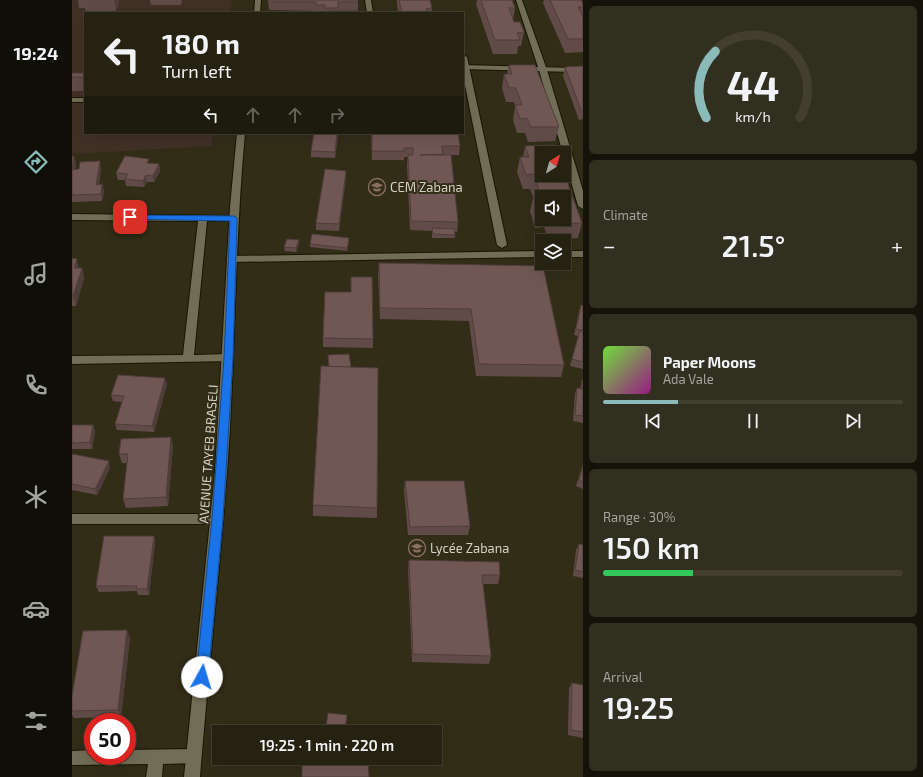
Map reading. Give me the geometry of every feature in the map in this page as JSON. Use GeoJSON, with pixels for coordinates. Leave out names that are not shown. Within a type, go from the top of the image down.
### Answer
{"type":"FeatureCollection","features":[{"type":"Feature","properties":{"kind":"street"},"geometry":{"type":"LineString","coordinates":[[257,12],[258,0]]}},
{"type":"Feature","properties":{"kind":"street"},"geometry":{"type":"LineString","coordinates":[[368,0],[370,12]]}},
{"type":"Feature","properties":{"kind":"street"},"geometry":{"type":"LineString","coordinates":[[519,0],[543,70],[583,206]]}},
{"type":"Feature","properties":{"kind":"street"},"geometry":{"type":"LineString","coordinates":[[502,245],[464,67],[574,70]]}},
{"type":"Feature","properties":{"kind":"street"},"geometry":{"type":"LineString","coordinates":[[72,100],[84,100]]}},
{"type":"Feature","properties":{"kind":"street","name":"AVENUE TAYEB BRASELI"},"geometry":{"type":"LineString","coordinates":[[192,777],[218,519],[228,358],[231,259],[241,134]]}},
{"type":"Feature","properties":{"kind":"street"},"geometry":{"type":"LineString","coordinates":[[72,217],[234,218]]}},
{"type":"Feature","properties":{"kind":"street"},"geometry":{"type":"LineString","coordinates":[[188,358],[203,218]]}},
{"type":"Feature","properties":{"kind":"street"},"geometry":{"type":"LineString","coordinates":[[231,259],[535,254]]}},
{"type":"Feature","properties":{"kind":"street"},"geometry":{"type":"LineString","coordinates":[[571,254],[583,254]]}},
{"type":"Feature","properties":{"kind":"street"},"geometry":{"type":"LineString","coordinates":[[72,360],[228,358]]}},
{"type":"Feature","properties":{"kind":"street"},"geometry":{"type":"LineString","coordinates":[[72,519],[218,519]]}},
{"type":"Feature","properties":{"kind":"street"},"geometry":{"type":"LineString","coordinates":[[72,758],[194,756]]}},
{"type":"Feature","properties":{"kind":"street"},"geometry":{"type":"LineString","coordinates":[[154,777],[157,757]]}},
{"type":"Feature","properties":{"kind":"shaded area"},"geometry":{"type":"Polygon","coordinates":[[[72,0],[232,0],[230,12],[84,12],[84,134],[213,134],[212,146],[72,154],[72,0]]]}},
{"type":"Feature","properties":{"kind":"building"},"geometry":{"type":"Polygon","coordinates":[[[268,0],[358,0],[358,2],[338,2],[338,8],[325,8],[325,5],[316,5],[316,2],[268,2],[268,0]]]}},
{"type":"Feature","properties":{"kind":"building"},"geometry":{"type":"Polygon","coordinates":[[[399,0],[430,0],[432,8],[426,9],[427,12],[402,12],[399,0]]]}},
{"type":"Feature","properties":{"kind":"building"},"geometry":{"type":"Polygon","coordinates":[[[481,0],[512,0],[515,8],[509,8],[514,22],[520,22],[524,32],[517,33],[520,40],[495,40],[481,0]]]}},
{"type":"Feature","properties":{"kind":"building"},"geometry":{"type":"Polygon","coordinates":[[[550,0],[581,0],[583,7],[578,7],[583,17],[583,39],[568,39],[550,0]]]}},
{"type":"Feature","properties":{"kind":"building"},"geometry":{"type":"Polygon","coordinates":[[[329,11],[358,11],[358,12],[329,11]]]}},
{"type":"Feature","properties":{"kind":"building"},"geometry":{"type":"Polygon","coordinates":[[[509,65],[535,65],[559,127],[531,127],[527,118],[520,119],[515,105],[522,105],[516,88],[509,88],[504,74],[512,74],[509,65]]]}},
{"type":"Feature","properties":{"kind":"building"},"geometry":{"type":"Polygon","coordinates":[[[583,66],[583,110],[581,110],[565,67],[583,66]]]}},
{"type":"Feature","properties":{"kind":"building"},"geometry":{"type":"Polygon","coordinates":[[[72,73],[84,73],[84,77],[72,77],[72,73]]]}},
{"type":"Feature","properties":{"kind":"building"},"geometry":{"type":"Polygon","coordinates":[[[314,134],[337,134],[335,152],[311,151],[314,134]]]}},
{"type":"Feature","properties":{"kind":"building"},"geometry":{"type":"Polygon","coordinates":[[[372,134],[458,134],[460,146],[442,146],[443,154],[420,155],[451,155],[458,222],[411,221],[408,155],[413,155],[413,148],[404,148],[404,151],[372,151],[372,134]]]}},
{"type":"Feature","properties":{"kind":"building"},"geometry":{"type":"Polygon","coordinates":[[[554,145],[554,146],[535,146],[535,177],[534,174],[526,175],[520,157],[529,157],[525,146],[554,145]]]}},
{"type":"Feature","properties":{"kind":"building"},"geometry":{"type":"Polygon","coordinates":[[[72,156],[74,156],[72,169],[72,156]]]}},
{"type":"Feature","properties":{"kind":"building"},"geometry":{"type":"Polygon","coordinates":[[[125,156],[149,159],[147,163],[159,164],[153,176],[146,175],[143,181],[125,179],[128,174],[116,173],[125,156]]]}},
{"type":"Feature","properties":{"kind":"building"},"geometry":{"type":"Polygon","coordinates":[[[100,161],[96,185],[102,184],[101,194],[72,195],[72,170],[79,169],[80,162],[100,161]]]}},
{"type":"Feature","properties":{"kind":"building"},"geometry":{"type":"Polygon","coordinates":[[[325,169],[346,171],[339,224],[316,223],[325,169]]]}},
{"type":"Feature","properties":{"kind":"building"},"geometry":{"type":"Polygon","coordinates":[[[537,182],[567,182],[570,190],[539,190],[537,182]]]}},
{"type":"Feature","properties":{"kind":"building"},"geometry":{"type":"Polygon","coordinates":[[[571,192],[582,223],[571,223],[571,192]]]}},
{"type":"Feature","properties":{"kind":"building"},"geometry":{"type":"Polygon","coordinates":[[[432,228],[454,229],[455,235],[433,234],[432,228]]]}},
{"type":"Feature","properties":{"kind":"building"},"geometry":{"type":"Polygon","coordinates":[[[312,234],[349,238],[347,248],[310,244],[312,234]]]}},
{"type":"Feature","properties":{"kind":"building"},"geometry":{"type":"Polygon","coordinates":[[[287,239],[299,240],[296,248],[284,247],[287,239]]]}},
{"type":"Feature","properties":{"kind":"building"},"geometry":{"type":"Polygon","coordinates":[[[72,258],[77,259],[74,268],[82,268],[73,296],[72,296],[72,258]]]}},
{"type":"Feature","properties":{"kind":"building"},"geometry":{"type":"Polygon","coordinates":[[[379,263],[535,266],[535,270],[544,270],[564,365],[479,364],[471,309],[380,308],[379,263]]]}},
{"type":"Feature","properties":{"kind":"building"},"geometry":{"type":"Polygon","coordinates":[[[351,277],[372,277],[373,339],[323,338],[325,292],[351,292],[351,277]]]}},
{"type":"Feature","properties":{"kind":"building"},"geometry":{"type":"Polygon","coordinates":[[[581,305],[583,306],[583,330],[576,329],[581,305]]]}},
{"type":"Feature","properties":{"kind":"building"},"geometry":{"type":"Polygon","coordinates":[[[580,331],[583,332],[583,362],[572,359],[580,331]]]}},
{"type":"Feature","properties":{"kind":"building"},"geometry":{"type":"Polygon","coordinates":[[[349,354],[351,367],[329,367],[328,355],[349,354]]]}},
{"type":"Feature","properties":{"kind":"building"},"geometry":{"type":"Polygon","coordinates":[[[321,366],[378,368],[377,508],[313,505],[321,366]]]}},
{"type":"Feature","properties":{"kind":"building"},"geometry":{"type":"Polygon","coordinates":[[[118,375],[165,378],[152,426],[115,424],[124,396],[111,395],[118,375]]]}},
{"type":"Feature","properties":{"kind":"building"},"geometry":{"type":"Polygon","coordinates":[[[582,380],[583,389],[581,389],[582,380]]]}},
{"type":"Feature","properties":{"kind":"building"},"geometry":{"type":"Polygon","coordinates":[[[577,388],[583,389],[583,416],[575,415],[577,388]]]}},
{"type":"Feature","properties":{"kind":"building"},"geometry":{"type":"Polygon","coordinates":[[[72,425],[93,425],[90,442],[72,443],[72,425]]]}},
{"type":"Feature","properties":{"kind":"building"},"geometry":{"type":"Polygon","coordinates":[[[171,437],[166,497],[123,499],[128,454],[119,454],[121,439],[171,437]]]}},
{"type":"Feature","properties":{"kind":"building"},"geometry":{"type":"Polygon","coordinates":[[[72,454],[109,461],[95,489],[72,484],[72,454]]]}},
{"type":"Feature","properties":{"kind":"building"},"geometry":{"type":"Polygon","coordinates":[[[583,465],[583,482],[579,480],[583,465]]]}},
{"type":"Feature","properties":{"kind":"building"},"geometry":{"type":"Polygon","coordinates":[[[405,481],[464,481],[470,526],[410,527],[405,481]]]}},
{"type":"Feature","properties":{"kind":"building"},"geometry":{"type":"Polygon","coordinates":[[[104,536],[154,536],[147,589],[136,589],[137,586],[96,586],[104,536]]]}},
{"type":"Feature","properties":{"kind":"building"},"geometry":{"type":"Polygon","coordinates":[[[579,544],[583,545],[583,572],[575,570],[579,544]]]}},
{"type":"Feature","properties":{"kind":"building"},"geometry":{"type":"Polygon","coordinates":[[[409,560],[499,562],[500,575],[482,575],[491,656],[413,654],[409,560]]]}},
{"type":"Feature","properties":{"kind":"building"},"geometry":{"type":"Polygon","coordinates":[[[127,630],[118,710],[72,711],[72,696],[83,631],[127,630]]]}},
{"type":"Feature","properties":{"kind":"building"},"geometry":{"type":"Polygon","coordinates":[[[572,683],[583,685],[583,732],[571,730],[572,683]]]}},
{"type":"Feature","properties":{"kind":"building"},"geometry":{"type":"Polygon","coordinates":[[[328,713],[347,715],[346,725],[326,725],[328,713]]]}},
{"type":"Feature","properties":{"kind":"building"},"geometry":{"type":"Polygon","coordinates":[[[302,765],[368,765],[369,777],[302,777],[302,765]]]}},
{"type":"Feature","properties":{"kind":"place","name":"CEM Zabana"},"geometry":{"type":"Point","coordinates":[377,187]}},
{"type":"Feature","properties":{"kind":"place","name":"Lycée Zabana"},"geometry":{"type":"Point","coordinates":[417,548]}},
{"type":"Feature","properties":{"kind":"route"},"geometry":{"type":"LineString","coordinates":[[130,217],[234,218],[231,259],[228,358],[218,519],[202,677]]}}]}
